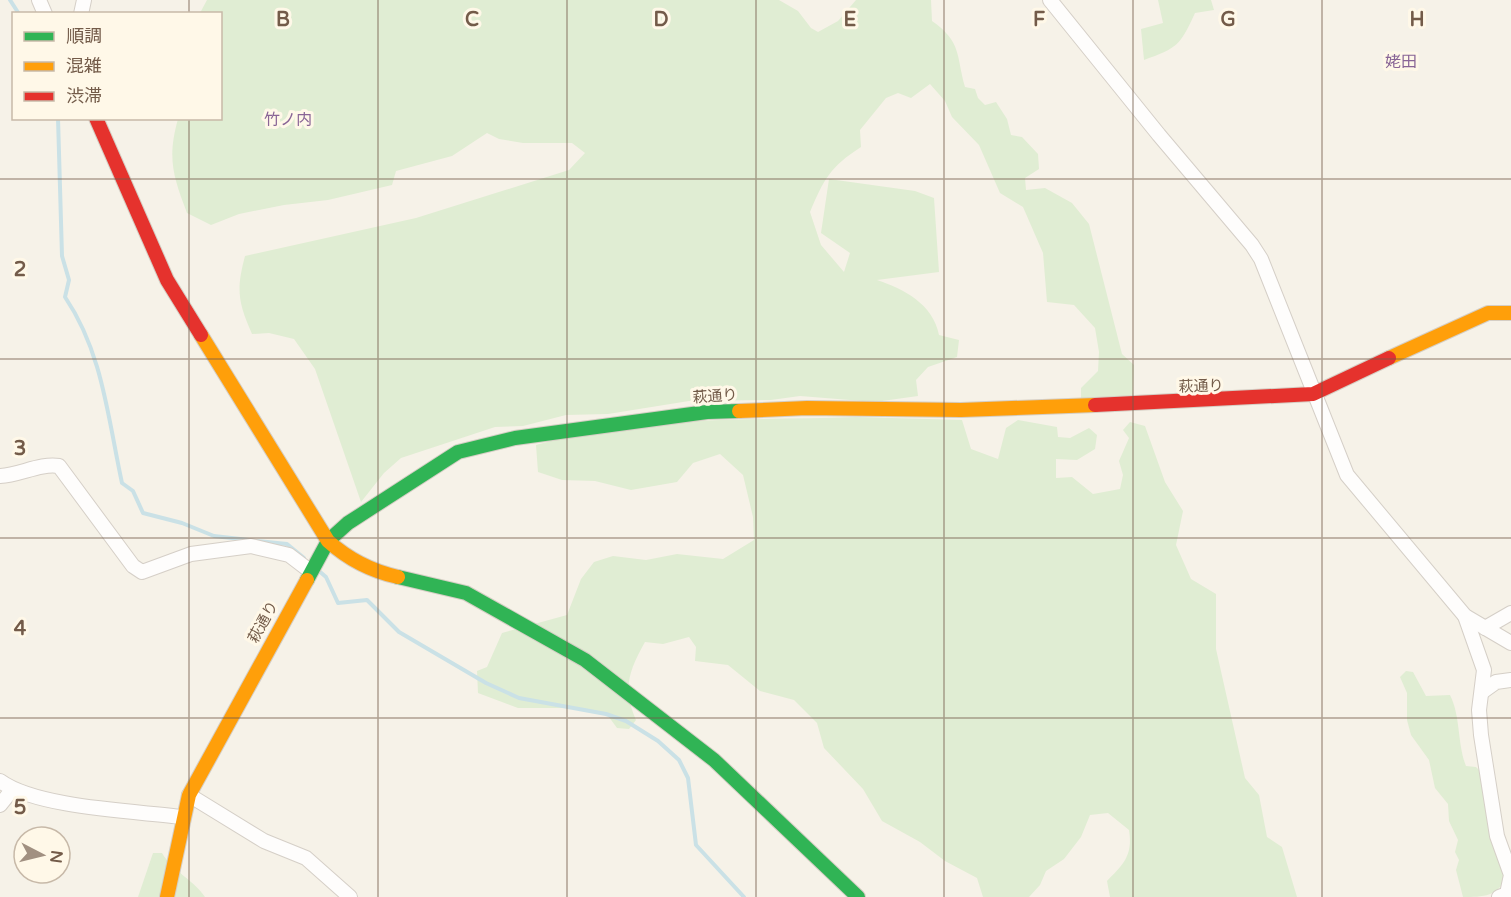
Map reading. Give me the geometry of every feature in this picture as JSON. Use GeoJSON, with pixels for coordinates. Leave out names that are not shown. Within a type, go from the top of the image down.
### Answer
{"type":"FeatureCollection","features":[{"type":"Feature","properties":{"kind":"street"},"geometry":{"type":"LineString","coordinates":[[1050,0],[1252,245],[1261,259],[1347,475],[1465,616],[1511,644]]}},
{"type":"Feature","properties":{"kind":"street"},"geometry":{"type":"LineString","coordinates":[[97,120],[176,296],[328,541],[343,555],[381,573],[466,593],[585,660],[714,760],[858,897]]}},
{"type":"Feature","properties":{"kind":"street","name":"萩通り"},"geometry":{"type":"LineString","coordinates":[[167,897],[182,818],[189,795],[328,541],[348,523],[458,452],[515,438],[707,412],[807,408],[961,410],[1259,400],[1313,394],[1471,320],[1488,314],[1511,313]]}},
{"type":"Feature","properties":{"kind":"street"},"geometry":{"type":"LineString","coordinates":[[0,476],[17,475],[50,464],[59,466],[133,566],[142,572],[191,554],[251,546],[289,555],[310,571]]}},
{"type":"Feature","properties":{"kind":"street"},"geometry":{"type":"LineString","coordinates":[[1485,628],[1511,613]]}},
{"type":"Feature","properties":{"kind":"street"},"geometry":{"type":"LineString","coordinates":[[1465,616],[1484,670],[1479,710],[1481,735],[1497,836],[1511,875],[1505,896]]}},
{"type":"Feature","properties":{"kind":"street"},"geometry":{"type":"LineString","coordinates":[[1484,670],[1496,682]]}},
{"type":"Feature","properties":{"kind":"street"},"geometry":{"type":"LineString","coordinates":[[1482,692],[1496,682],[1511,680]]}},
{"type":"Feature","properties":{"kind":"street"},"geometry":{"type":"LineString","coordinates":[[0,781],[12,790],[98,810],[182,818]]}},
{"type":"Feature","properties":{"kind":"street"},"geometry":{"type":"LineString","coordinates":[[0,805],[12,790]]}},
{"type":"Feature","properties":{"kind":"street"},"geometry":{"type":"LineString","coordinates":[[189,795],[264,841],[306,858],[350,897]]}},
{"type":"Feature","properties":{"kind":"green space"},"geometry":{"type":"Polygon","coordinates":[[[207,0],[779,0],[798,11],[811,28],[818,32],[838,21],[856,0],[931,0],[932,21],[949,36],[953,43],[959,58],[965,87],[975,89],[978,98],[985,105],[996,102],[1007,119],[1011,135],[1022,137],[1038,154],[1039,169],[1025,178],[1026,190],[1045,188],[1072,203],[1089,224],[1122,354],[1134,365],[1133,396],[1081,400],[1081,388],[1098,371],[1099,352],[1095,328],[1074,305],[1047,302],[1043,253],[1023,207],[1000,193],[979,145],[952,117],[945,101],[930,84],[911,98],[898,93],[886,98],[860,130],[861,147],[842,161],[829,175],[810,212],[821,245],[844,272],[850,253],[821,233],[829,179],[915,191],[934,198],[939,272],[877,280],[907,293],[924,306],[936,324],[939,335],[959,340],[957,357],[928,367],[916,380],[918,396],[875,402],[800,396],[771,400],[689,401],[608,414],[566,415],[523,426],[495,427],[401,458],[384,473],[361,502],[315,369],[294,339],[269,333],[252,334],[240,296],[240,278],[245,256],[416,218],[569,170],[585,153],[572,143],[523,143],[499,139],[487,133],[452,156],[396,171],[392,185],[328,200],[284,205],[239,214],[211,225],[187,213],[175,177],[172,156],[178,120],[222,120],[222,12],[201,12],[207,0]]]}},
{"type":"Feature","properties":{"kind":"green space"},"geometry":{"type":"Polygon","coordinates":[[[1158,0],[1211,0],[1214,10],[1195,13],[1181,39],[1171,49],[1144,60],[1141,29],[1163,23],[1158,0]]]}},
{"type":"Feature","properties":{"kind":"green space"},"geometry":{"type":"Polygon","coordinates":[[[856,417],[962,420],[971,449],[998,459],[1006,428],[1018,420],[1057,427],[1058,437],[1070,438],[1089,428],[1097,435],[1095,449],[1077,460],[1056,459],[1056,478],[1072,477],[1093,494],[1120,489],[1123,475],[1119,461],[1129,438],[1123,430],[1130,422],[1145,426],[1165,482],[1183,511],[1176,545],[1191,579],[1216,594],[1216,649],[1245,778],[1259,795],[1267,837],[1282,847],[1297,897],[1110,897],[1107,881],[1126,858],[1130,839],[1129,830],[1108,813],[1090,815],[1081,837],[1064,859],[1046,871],[1040,885],[1029,897],[983,897],[977,878],[945,861],[920,842],[882,821],[863,789],[824,748],[817,723],[794,700],[760,691],[728,665],[695,661],[696,647],[689,637],[663,644],[645,642],[629,680],[629,698],[636,720],[629,729],[617,728],[606,713],[576,708],[518,708],[478,693],[477,671],[487,667],[502,633],[567,615],[581,579],[594,562],[613,556],[646,560],[677,554],[723,559],[754,540],[753,517],[743,475],[720,454],[693,463],[677,482],[631,490],[595,481],[562,480],[538,472],[536,445],[575,435],[655,424],[736,419],[856,417]]]}},
{"type":"Feature","properties":{"kind":"green space"},"geometry":{"type":"Polygon","coordinates":[[[1406,671],[1413,672],[1426,696],[1450,695],[1456,712],[1466,766],[1476,767],[1480,771],[1505,875],[1499,888],[1490,894],[1463,897],[1456,870],[1459,860],[1455,852],[1458,840],[1449,821],[1448,804],[1435,788],[1429,760],[1411,735],[1407,720],[1407,693],[1400,677],[1406,671]]]}},
{"type":"Feature","properties":{"kind":"green space"},"geometry":{"type":"Polygon","coordinates":[[[153,853],[162,853],[205,897],[138,897],[153,853]]]}},
{"type":"Feature","properties":{"kind":"waterway"},"geometry":{"type":"LineString","coordinates":[[10,0],[18,12]]}},
{"type":"Feature","properties":{"kind":"waterway"},"geometry":{"type":"LineString","coordinates":[[58,120],[62,256],[69,280],[65,297],[78,318],[96,364],[103,387],[122,483],[133,491],[143,513],[182,523],[214,536],[249,540]]}},
{"type":"Feature","properties":{"kind":"waterway"},"geometry":{"type":"LineString","coordinates":[[257,541],[287,544],[304,558]]}},
{"type":"Feature","properties":{"kind":"waterway"},"geometry":{"type":"LineString","coordinates":[[319,571],[326,577],[338,603],[367,600],[399,632],[486,683],[519,698],[606,714],[626,721],[658,741],[679,760],[688,778],[696,845],[744,897]]}},
{"type":"Feature","properties":{"kind":"traffic: fast"},"geometry":{"type":"LineString","coordinates":[[307,580],[328,541],[348,523],[458,452],[515,438],[707,412],[739,411]]}},
{"type":"Feature","properties":{"kind":"traffic: fast"},"geometry":{"type":"LineString","coordinates":[[398,577],[466,593],[585,660],[714,760],[858,897]]}},
{"type":"Feature","properties":{"kind":"traffic: slow"},"geometry":{"type":"LineString","coordinates":[[1389,358],[1488,313],[1511,313]]}},
{"type":"Feature","properties":{"kind":"traffic: slow"},"geometry":{"type":"LineString","coordinates":[[201,335],[328,541],[360,564],[398,577]]}},
{"type":"Feature","properties":{"kind":"traffic: slow"},"geometry":{"type":"LineString","coordinates":[[739,411],[807,408],[961,410],[1095,405]]}},
{"type":"Feature","properties":{"kind":"traffic: slow"},"geometry":{"type":"LineString","coordinates":[[167,897],[189,795],[307,580]]}},
{"type":"Feature","properties":{"kind":"traffic: jam"},"geometry":{"type":"LineString","coordinates":[[97,120],[167,280],[201,335]]}},
{"type":"Feature","properties":{"kind":"traffic: jam"},"geometry":{"type":"LineString","coordinates":[[1095,405],[1313,394],[1389,358]]}},
{"type":"Feature","properties":{"kind":"district","name":"姥田"},"geometry":{"type":"Point","coordinates":[1401,61]}},
{"type":"Feature","properties":{"kind":"district","name":"竹ノ内"},"geometry":{"type":"Point","coordinates":[288,119]}}]}
